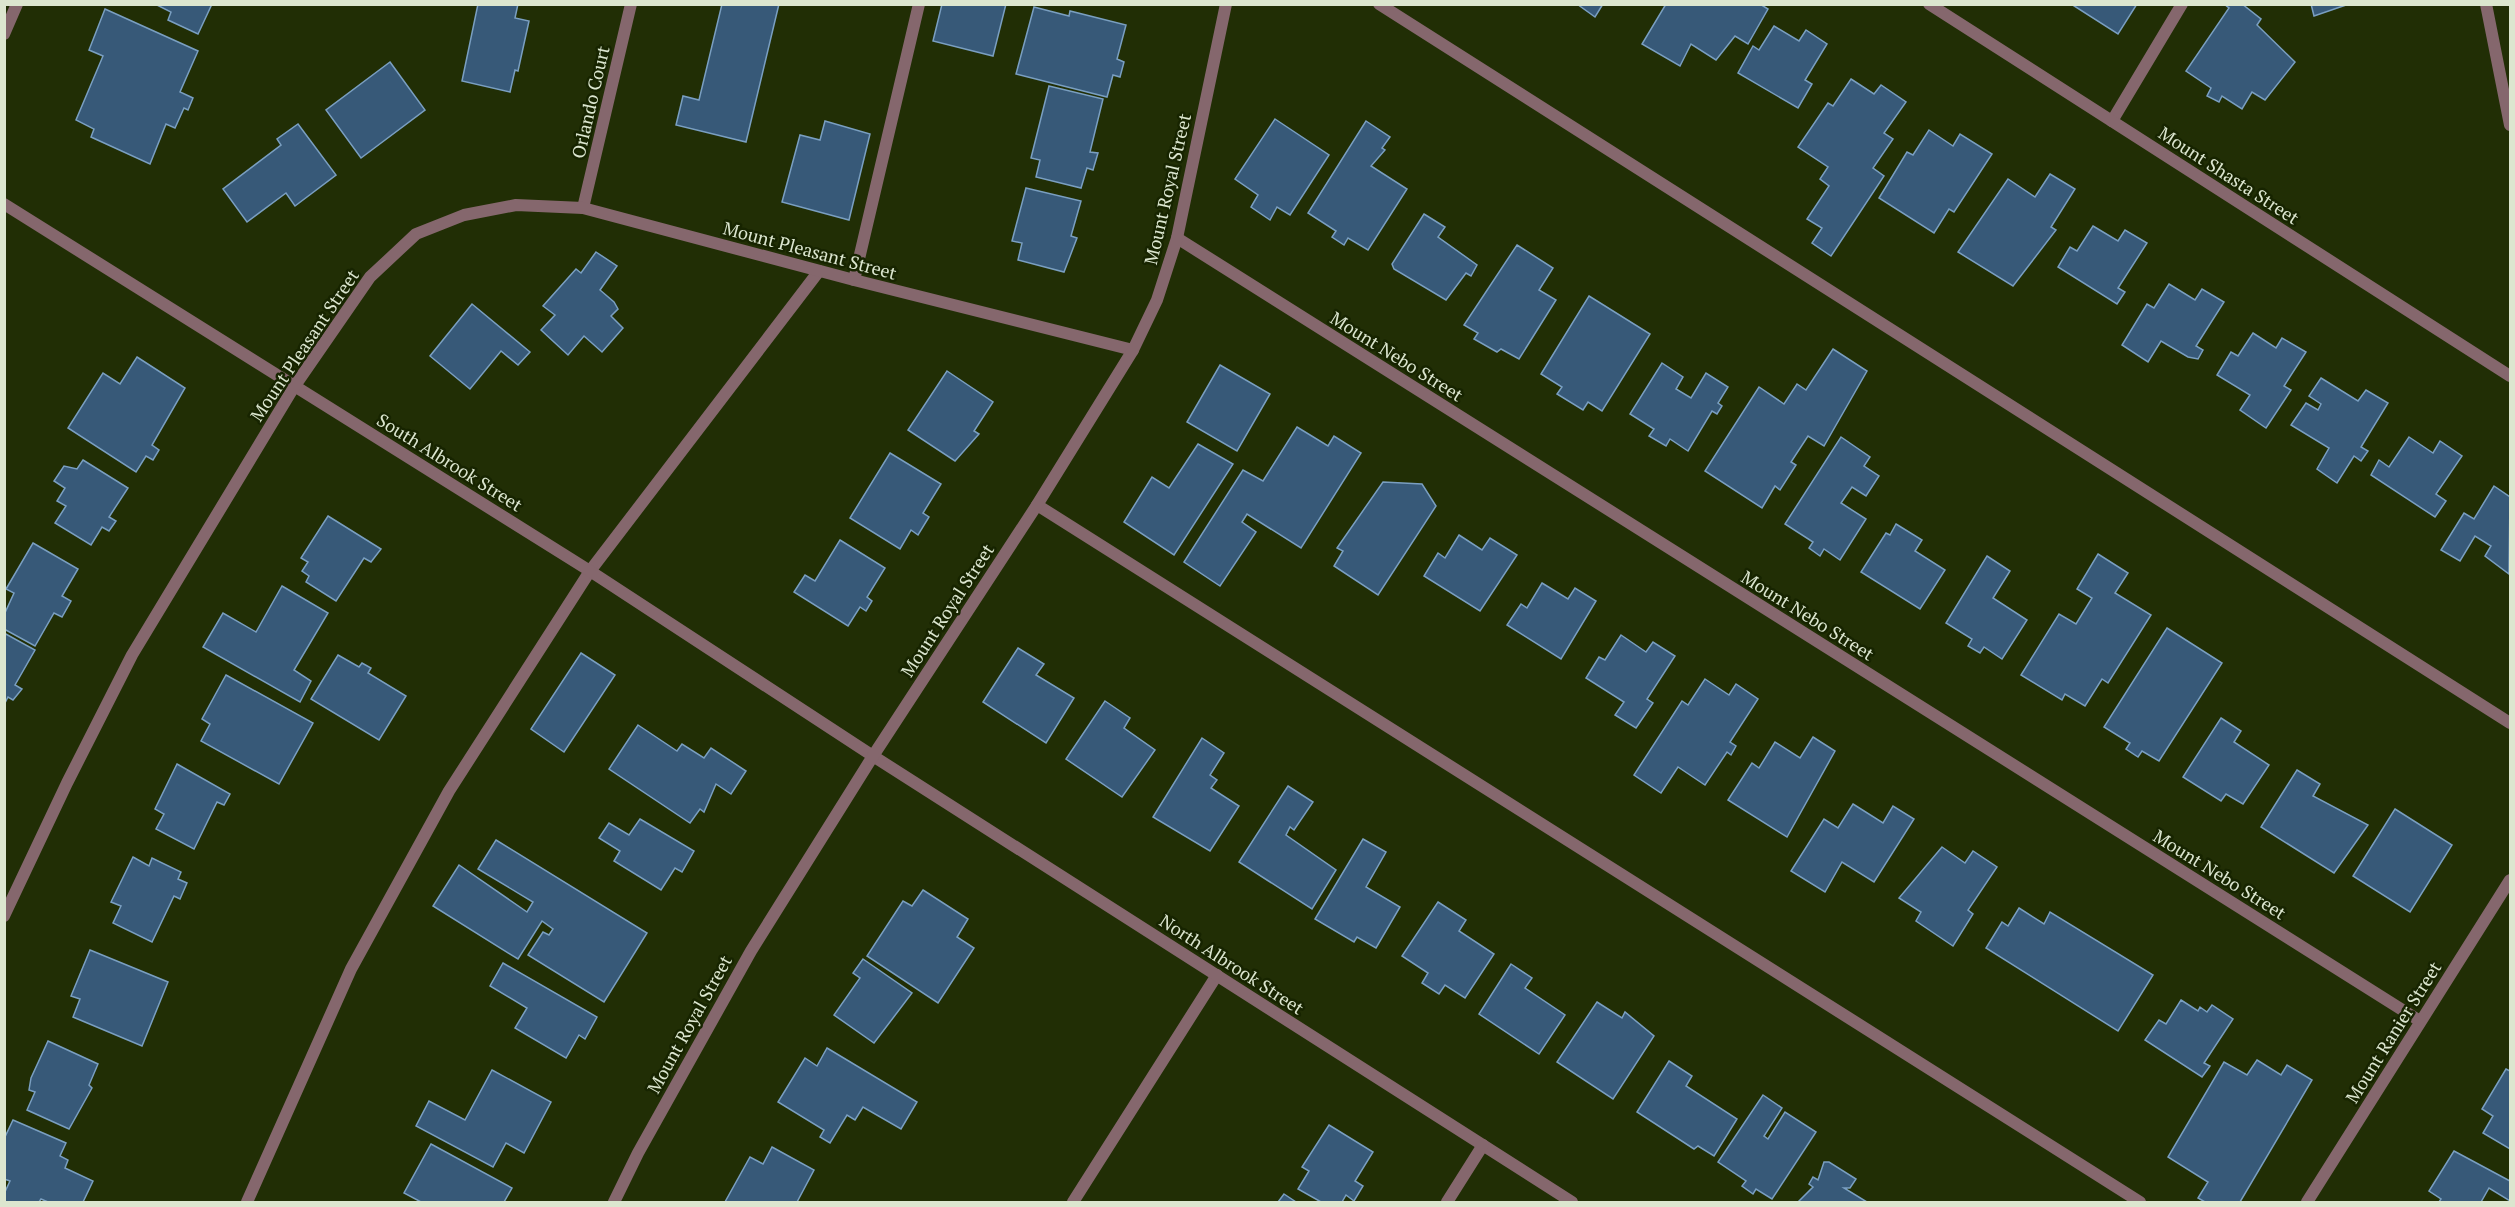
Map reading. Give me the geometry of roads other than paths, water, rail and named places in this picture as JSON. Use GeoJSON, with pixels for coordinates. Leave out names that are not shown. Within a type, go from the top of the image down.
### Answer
{"type":"FeatureCollection","features":[{"type":"Feature","properties":{"kind":"street"},"geometry":{"type":"LineString","coordinates":[[4,34],[17,4]]}},
{"type":"Feature","properties":{"kind":"street","name":"Orlando Court"},"geometry":{"type":"LineString","coordinates":[[584,208],[631,4]]}},
{"type":"Feature","properties":{"kind":"street"},"geometry":{"type":"LineString","coordinates":[[854,280],[919,4]]}},
{"type":"Feature","properties":{"kind":"street","name":"Mount Royal Street"},"geometry":{"type":"LineString","coordinates":[[614,1203],[638,1154],[751,951],[873,756],[1037,505],[1133,350],[1157,300],[1177,238],[1226,4]]}},
{"type":"Feature","properties":{"kind":"street"},"geometry":{"type":"LineString","coordinates":[[1379,4],[2511,723]]}},
{"type":"Feature","properties":{"kind":"street","name":"Mount Shasta Street"},"geometry":{"type":"LineString","coordinates":[[1929,4],[2511,376]]}},
{"type":"Feature","properties":{"kind":"street"},"geometry":{"type":"LineString","coordinates":[[2112,121],[2182,4]]}},
{"type":"Feature","properties":{"kind":"street"},"geometry":{"type":"LineString","coordinates":[[2486,4],[2511,125]]}},
{"type":"Feature","properties":{"kind":"street","name":"South Albrook Street"},"geometry":{"type":"LineString","coordinates":[[4,204],[590,571],[873,756]]}},
{"type":"Feature","properties":{"kind":"street","name":"Mount Pleasant Street"},"geometry":{"type":"LineString","coordinates":[[4,916],[67,783],[132,655],[294,387],[370,277],[416,234],[464,215],[516,205],[584,208],[819,271],[1133,350]]}},
{"type":"Feature","properties":{"kind":"street","name":"Mount Nebo Street"},"geometry":{"type":"LineString","coordinates":[[1177,238],[2420,1021]]}},
{"type":"Feature","properties":{"kind":"street"},"geometry":{"type":"LineString","coordinates":[[247,1203],[351,969],[448,791],[590,571],[819,271]]}},
{"type":"Feature","properties":{"kind":"street"},"geometry":{"type":"LineString","coordinates":[[1037,505],[2140,1203]]}},
{"type":"Feature","properties":{"kind":"street","name":"North Albrook Street"},"geometry":{"type":"LineString","coordinates":[[873,756],[1572,1203]]}},
{"type":"Feature","properties":{"kind":"street","name":"Mount Ranier Street"},"geometry":{"type":"LineString","coordinates":[[2307,1203],[2511,880]]}},
{"type":"Feature","properties":{"kind":"street"},"geometry":{"type":"LineString","coordinates":[[1073,1203],[1216,975]]}},
{"type":"Feature","properties":{"kind":"street"},"geometry":{"type":"LineString","coordinates":[[1447,1203],[1483,1145]]}}]}
